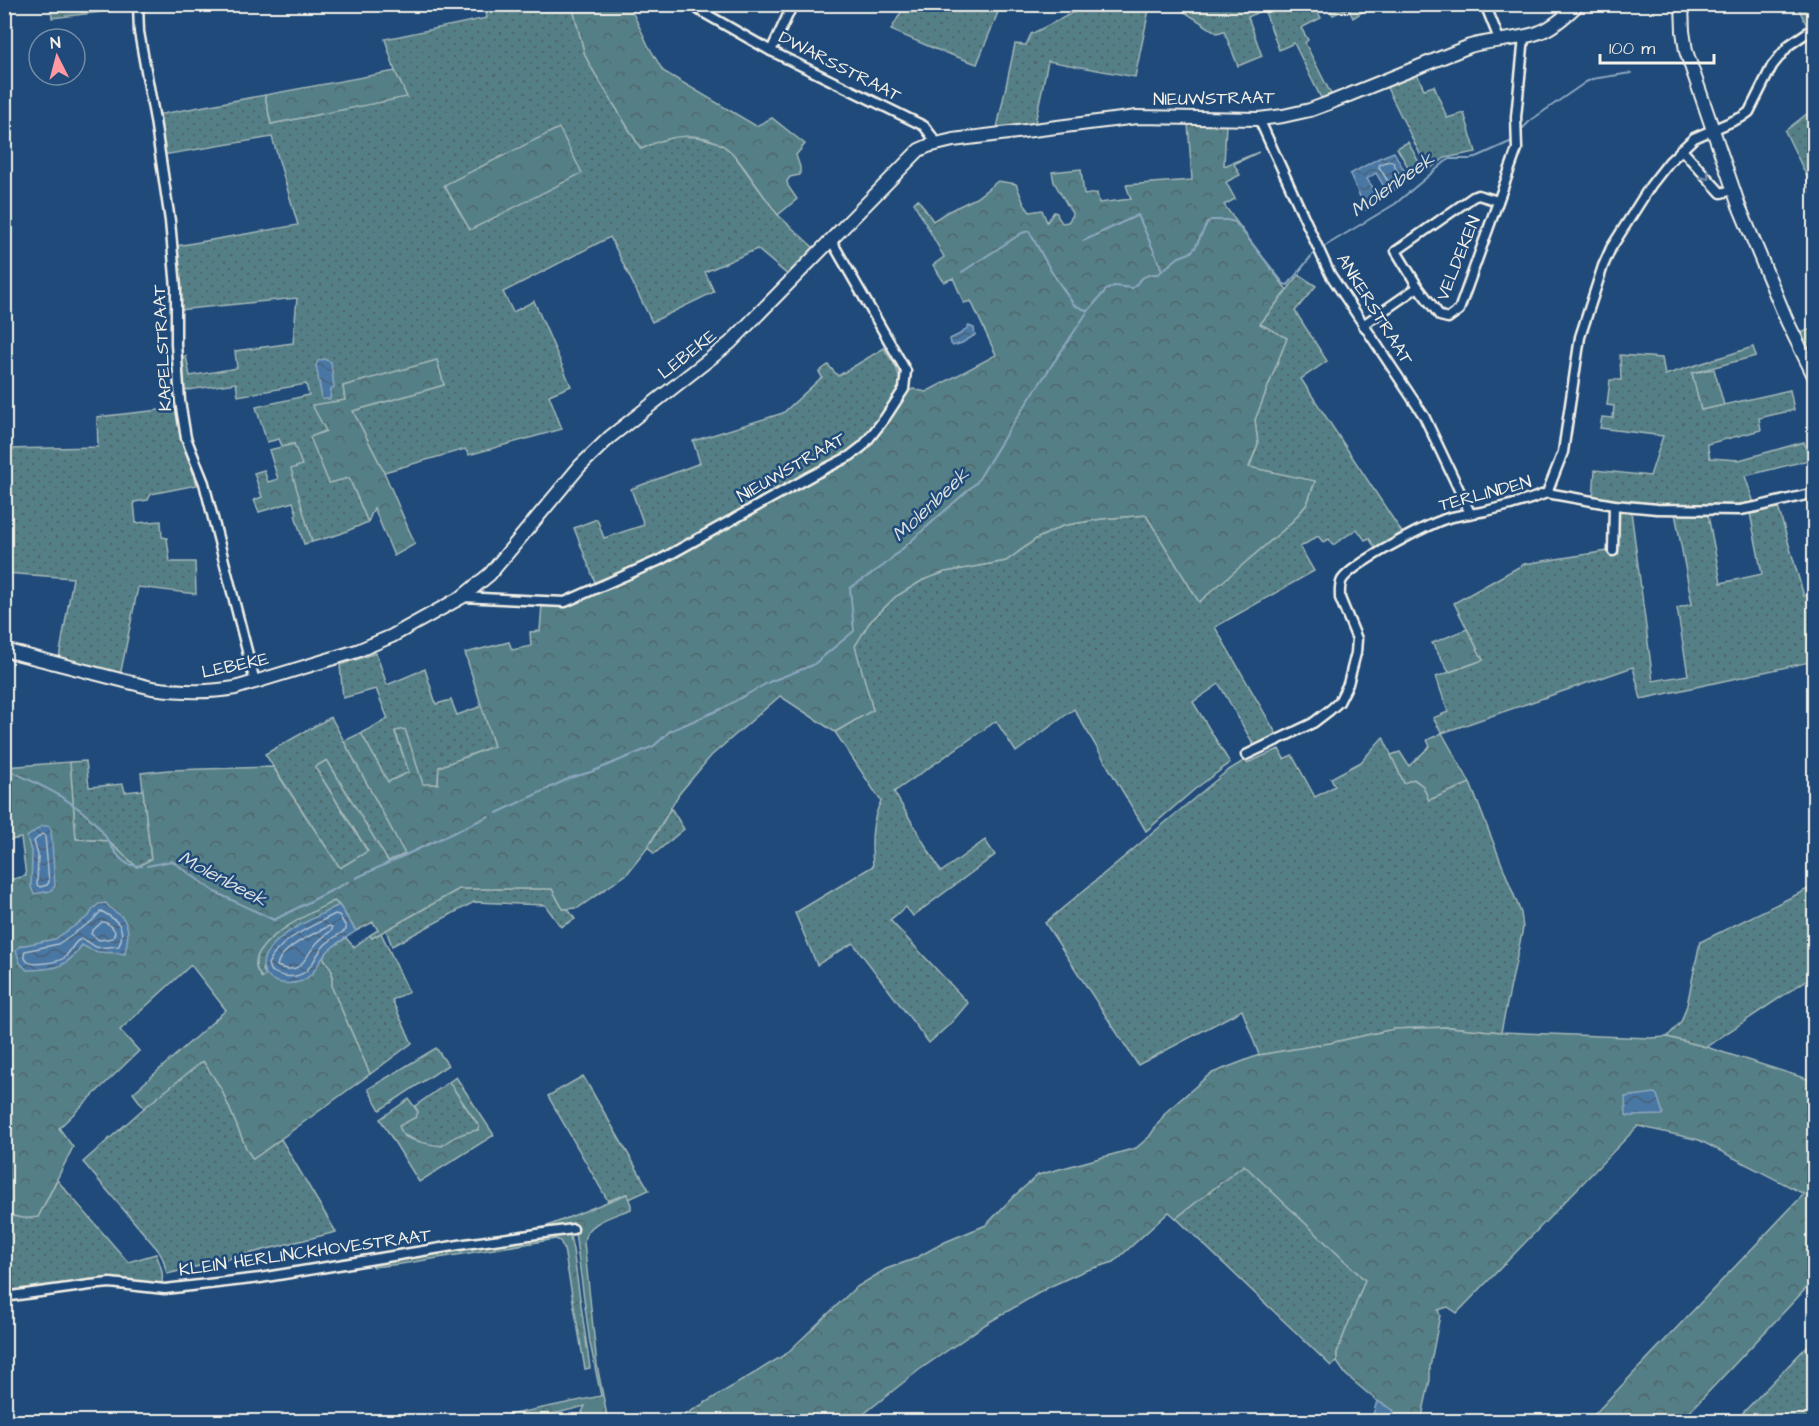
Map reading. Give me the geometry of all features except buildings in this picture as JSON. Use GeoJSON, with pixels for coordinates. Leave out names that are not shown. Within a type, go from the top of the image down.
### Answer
{"type":"FeatureCollection","features":[{"type":"Feature","properties":{"kind":"street","name":"KAPELSTRAAT"},"geometry":{"type":"LineString","coordinates":[[138,4],[140,32],[170,220],[176,288],[176,344],[184,429],[204,483],[255,682]]}},
{"type":"Feature","properties":{"kind":"street","name":"DWARSSTRAAT"},"geometry":{"type":"LineString","coordinates":[[695,4],[699,10],[771,51],[924,126],[937,143]]}},
{"type":"Feature","properties":{"kind":"street"},"geometry":{"type":"LineString","coordinates":[[771,51],[793,4]]}},
{"type":"Feature","properties":{"kind":"street"},"geometry":{"type":"LineString","coordinates":[[1485,4],[1499,39]]}},
{"type":"Feature","properties":{"kind":"street","name":"NIEUWSTRAAT"},"geometry":{"type":"LineString","coordinates":[[937,143],[1137,117],[1259,119],[1310,110],[1470,46],[1539,33],[1551,27],[1578,4]]}},
{"type":"Feature","properties":{"kind":"street"},"geometry":{"type":"LineString","coordinates":[[1682,4],[1686,51],[1712,130],[1787,321],[1815,376]]}},
{"type":"Feature","properties":{"kind":"street","name":"TERLINDEN"},"geometry":{"type":"LineString","coordinates":[[1246,755],[1314,723],[1339,702],[1348,684],[1357,639],[1340,598],[1343,578],[1379,553],[1426,526],[1447,518],[1488,511],[1547,493],[1563,452],[1580,337],[1603,266],[1615,239],[1657,177],[1682,149],[1694,138],[1749,112],[1772,66],[1789,45],[1815,28]]}},
{"type":"Feature","properties":{"kind":"street","name":"VELDEKEN"},"geometry":{"type":"LineString","coordinates":[[1498,201],[1478,195],[1473,197],[1396,252],[1440,316],[1448,318],[1459,310],[1517,149],[1516,117],[1524,37]]}},
{"type":"Feature","properties":{"kind":"street","name":"ANKERSTRAAT"},"geometry":{"type":"LineString","coordinates":[[1259,119],[1330,274],[1424,416],[1470,513]]}},
{"type":"Feature","properties":{"kind":"street","name":"LEBEKE"},"geometry":{"type":"LineString","coordinates":[[4,650],[152,688],[176,692],[217,691],[357,651],[392,636],[462,597],[490,574],[580,466],[610,437],[730,343],[919,150],[937,143]]}},
{"type":"Feature","properties":{"kind":"street"},"geometry":{"type":"LineString","coordinates":[[1682,149],[1721,193],[1734,190]]}},
{"type":"Feature","properties":{"kind":"street","name":"NIEUWSTRAAT"},"geometry":{"type":"LineString","coordinates":[[462,597],[565,602],[694,542],[850,456],[863,446],[904,389],[906,371],[831,240]]}},
{"type":"Feature","properties":{"kind":"street","name":"VELDEKEN"},"geometry":{"type":"LineString","coordinates":[[1364,325],[1418,287]]}},
{"type":"Feature","properties":{"kind":"street"},"geometry":{"type":"LineString","coordinates":[[1547,493],[1614,505],[1657,509],[1740,510],[1815,493]]}},
{"type":"Feature","properties":{"kind":"street"},"geometry":{"type":"LineString","coordinates":[[1613,551],[1614,505]]}},
{"type":"Feature","properties":{"kind":"street","name":"KLEIN HERLINCKHOVESTRAAT"},"geometry":{"type":"LineString","coordinates":[[4,1297],[110,1283],[165,1289],[260,1278],[465,1244],[573,1229]]}},
{"type":"Feature","properties":{"kind":"green space"},"geometry":{"type":"Polygon","coordinates":[[[134,4],[134,8],[52,18],[51,5],[134,4]]]}},
{"type":"Feature","properties":{"kind":"green space"},"geometry":{"type":"Polygon","coordinates":[[[484,5],[572,5],[585,55],[641,149],[677,136],[698,137],[717,142],[732,152],[778,215],[815,249],[789,276],[757,249],[705,272],[714,292],[652,322],[610,237],[503,292],[513,312],[534,301],[571,386],[549,395],[562,429],[469,455],[465,449],[384,472],[353,411],[444,385],[437,361],[343,386],[345,400],[326,431],[310,437],[349,478],[368,522],[340,534],[312,542],[290,468],[294,444],[282,446],[279,439],[267,442],[256,407],[309,395],[306,384],[238,396],[236,383],[181,391],[179,357],[186,356],[190,376],[237,368],[235,351],[293,343],[297,298],[178,310],[177,246],[298,225],[272,137],[163,155],[156,115],[265,95],[271,124],[406,96],[385,39],[487,18],[484,5]]]}},
{"type":"Feature","properties":{"kind":"green space"},"geometry":{"type":"Polygon","coordinates":[[[572,5],[629,5],[663,71],[756,126],[772,118],[805,144],[796,155],[800,175],[790,177],[787,181],[797,199],[778,215],[734,155],[709,139],[675,137],[641,149],[585,55],[572,5]]]}},
{"type":"Feature","properties":{"kind":"green space"},"geometry":{"type":"Polygon","coordinates":[[[905,5],[1001,5],[977,64],[891,30],[905,5]]]}},
{"type":"Feature","properties":{"kind":"green space"},"geometry":{"type":"Polygon","coordinates":[[[1084,5],[1150,5],[1135,77],[1048,61],[1035,123],[997,128],[1015,44],[1026,45],[1031,34],[1084,5]]]}},
{"type":"Feature","properties":{"kind":"green space"},"geometry":{"type":"Polygon","coordinates":[[[1174,5],[1314,5],[1321,18],[1301,28],[1308,40],[1305,43],[1331,94],[1321,98],[1294,43],[1279,50],[1264,9],[1248,17],[1262,56],[1238,66],[1224,31],[1217,33],[1174,5]]]}},
{"type":"Feature","properties":{"kind":"green space"},"geometry":{"type":"Polygon","coordinates":[[[1327,5],[1365,5],[1367,9],[1353,18],[1348,8],[1333,15],[1327,5]]]}},
{"type":"Feature","properties":{"kind":"green space"},"geometry":{"type":"Polygon","coordinates":[[[1797,5],[1810,5],[1814,22],[1807,26],[1797,5]]]}},
{"type":"Feature","properties":{"kind":"green space"},"geometry":{"type":"Polygon","coordinates":[[[395,71],[407,97],[271,124],[265,95],[395,71]]]}},
{"type":"Feature","properties":{"kind":"green space"},"geometry":{"type":"Polygon","coordinates":[[[1417,74],[1424,89],[1434,86],[1447,118],[1464,113],[1476,152],[1445,158],[1428,170],[1386,86],[1417,74]]]}},
{"type":"Feature","properties":{"kind":"green space"},"geometry":{"type":"Polygon","coordinates":[[[1812,110],[1814,114],[1814,200],[1807,177],[1785,131],[1812,110]]]}},
{"type":"Feature","properties":{"kind":"green space"},"geometry":{"type":"Polygon","coordinates":[[[1188,123],[1226,124],[1224,166],[1259,152],[1234,164],[1240,175],[1226,182],[1235,199],[1224,205],[1287,290],[1260,324],[1287,338],[1255,420],[1258,444],[1249,467],[1315,481],[1307,504],[1289,525],[1199,602],[1146,515],[1101,519],[1062,526],[1036,539],[1006,561],[945,572],[923,580],[895,597],[869,623],[855,646],[873,710],[835,732],[780,696],[711,756],[679,794],[648,847],[627,874],[578,908],[563,909],[552,889],[459,889],[372,938],[370,935],[378,930],[373,922],[356,931],[334,901],[294,922],[266,943],[258,954],[256,966],[262,978],[266,975],[272,979],[311,975],[323,957],[332,971],[332,988],[370,1074],[253,1159],[221,1088],[203,1061],[144,1108],[133,1093],[226,1010],[191,965],[120,1030],[139,1051],[59,1128],[73,1147],[38,1217],[15,1216],[4,1209],[4,1128],[11,1118],[4,1104],[4,881],[26,876],[21,838],[5,841],[5,767],[70,762],[76,839],[108,841],[137,867],[151,859],[141,773],[273,767],[340,868],[368,851],[315,767],[327,760],[388,861],[405,854],[344,741],[361,733],[388,782],[409,772],[395,731],[405,729],[423,784],[438,784],[439,767],[494,746],[465,653],[509,642],[512,650],[531,646],[530,632],[540,631],[542,604],[565,605],[861,451],[906,392],[913,389],[926,392],[996,355],[971,301],[964,303],[953,278],[944,282],[933,265],[944,257],[914,203],[918,199],[933,221],[976,198],[998,181],[1016,184],[1030,212],[1042,210],[1047,222],[1054,212],[1057,213],[1062,223],[1068,222],[1073,215],[1054,182],[1052,172],[1081,169],[1084,195],[1097,193],[1099,203],[1131,199],[1126,185],[1192,180],[1188,123]]]}},
{"type":"Feature","properties":{"kind":"green space"},"geometry":{"type":"Polygon","coordinates":[[[559,128],[582,173],[470,230],[444,185],[559,128]]]}},
{"type":"Feature","properties":{"kind":"green space"},"geometry":{"type":"Polygon","coordinates":[[[1408,142],[1421,166],[1411,172],[1397,148],[1408,142]]]}},
{"type":"Feature","properties":{"kind":"green space"},"geometry":{"type":"Polygon","coordinates":[[[1299,275],[1316,286],[1295,311],[1327,361],[1301,379],[1403,534],[1376,549],[1369,538],[1365,540],[1357,529],[1333,545],[1329,539],[1323,542],[1318,536],[1300,547],[1314,571],[1215,627],[1277,735],[1255,747],[1219,684],[1193,702],[1230,763],[1195,789],[1146,831],[1074,709],[1016,752],[996,721],[894,792],[941,872],[985,840],[995,855],[913,916],[906,907],[890,920],[968,1003],[929,1043],[853,943],[817,965],[795,913],[873,866],[872,832],[881,801],[835,732],[873,710],[854,646],[869,623],[895,597],[923,580],[945,572],[1006,561],[1036,539],[1062,526],[1101,519],[1146,515],[1199,601],[1289,525],[1307,504],[1315,482],[1249,468],[1258,444],[1255,420],[1287,338],[1260,324],[1299,275]]]}},
{"type":"Feature","properties":{"kind":"green space"},"geometry":{"type":"Polygon","coordinates":[[[1814,328],[1814,350],[1809,353],[1800,333],[1814,328]]]}},
{"type":"Feature","properties":{"kind":"green space"},"geometry":{"type":"Polygon","coordinates":[[[1753,347],[1756,356],[1692,373],[1701,410],[1790,390],[1794,410],[1759,418],[1761,430],[1707,444],[1710,458],[1739,460],[1804,442],[1809,460],[1745,476],[1754,503],[1694,506],[1653,505],[1593,499],[1595,470],[1650,476],[1663,436],[1600,428],[1602,417],[1613,418],[1614,406],[1607,405],[1610,380],[1621,380],[1620,355],[1662,358],[1665,375],[1753,347]]]}},
{"type":"Feature","properties":{"kind":"green space"},"geometry":{"type":"Polygon","coordinates":[[[884,348],[896,367],[900,380],[899,391],[864,442],[749,508],[645,563],[595,582],[574,528],[597,519],[604,538],[644,525],[631,489],[700,463],[693,441],[783,413],[822,377],[819,372],[828,365],[838,376],[884,348]]]}},
{"type":"Feature","properties":{"kind":"green space"},"geometry":{"type":"Polygon","coordinates":[[[437,360],[444,385],[353,411],[384,472],[415,544],[394,556],[374,508],[368,522],[349,478],[329,483],[310,437],[326,431],[312,405],[345,400],[343,386],[437,360]]]}},
{"type":"Feature","properties":{"kind":"green space"},"geometry":{"type":"Polygon","coordinates":[[[1714,369],[1724,405],[1701,410],[1692,373],[1714,369]]]}},
{"type":"Feature","properties":{"kind":"green space"},"geometry":{"type":"Polygon","coordinates":[[[177,408],[185,447],[197,485],[151,494],[148,500],[134,502],[136,523],[161,521],[162,537],[167,538],[170,562],[195,562],[196,594],[138,587],[120,676],[59,658],[73,578],[5,573],[6,449],[98,447],[97,417],[177,408]]]}},
{"type":"Feature","properties":{"kind":"green space"},"geometry":{"type":"Polygon","coordinates":[[[294,444],[302,465],[291,469],[312,542],[304,544],[293,502],[259,512],[254,500],[262,497],[254,473],[264,470],[268,482],[278,479],[269,450],[294,444]]]}},
{"type":"Feature","properties":{"kind":"green space"},"geometry":{"type":"Polygon","coordinates":[[[1778,507],[1804,596],[1814,593],[1814,661],[1641,699],[1633,667],[1442,733],[1433,718],[1448,712],[1436,677],[1483,660],[1454,603],[1524,564],[1614,550],[1616,509],[1631,511],[1653,681],[1688,675],[1677,608],[1692,604],[1675,513],[1708,515],[1721,583],[1762,574],[1750,513],[1778,507]]]}},
{"type":"Feature","properties":{"kind":"green space"},"geometry":{"type":"Polygon","coordinates":[[[1467,629],[1483,660],[1449,672],[1432,643],[1467,629]]]}},
{"type":"Feature","properties":{"kind":"green space"},"geometry":{"type":"Polygon","coordinates":[[[376,653],[387,685],[425,669],[436,704],[451,700],[457,715],[482,706],[494,746],[439,767],[438,784],[423,785],[405,730],[395,732],[409,773],[388,782],[361,733],[388,719],[376,689],[343,698],[340,665],[376,653]]]}},
{"type":"Feature","properties":{"kind":"green space"},"geometry":{"type":"Polygon","coordinates":[[[331,717],[405,854],[388,862],[327,760],[315,767],[368,852],[340,868],[265,754],[331,717]]]}},
{"type":"Feature","properties":{"kind":"green space"},"geometry":{"type":"Polygon","coordinates":[[[1442,733],[1470,783],[1429,800],[1423,786],[1414,779],[1404,783],[1391,755],[1400,752],[1409,766],[1430,746],[1427,740],[1442,733]]]}},
{"type":"Feature","properties":{"kind":"green space"},"geometry":{"type":"Polygon","coordinates":[[[1383,737],[1404,783],[1413,779],[1423,786],[1429,800],[1470,783],[1521,913],[1523,928],[1501,1032],[1449,1027],[1394,1029],[1259,1055],[1242,1010],[1138,1065],[1045,923],[1227,771],[1245,760],[1247,763],[1279,749],[1284,759],[1292,755],[1315,797],[1335,786],[1331,778],[1361,762],[1383,737]]]}},
{"type":"Feature","properties":{"kind":"green space"},"geometry":{"type":"Polygon","coordinates":[[[86,761],[89,787],[123,784],[125,792],[143,790],[151,860],[137,867],[108,841],[76,839],[70,762],[86,761]]]}},
{"type":"Feature","properties":{"kind":"green space"},"geometry":{"type":"Polygon","coordinates":[[[671,808],[684,829],[654,854],[648,847],[671,808]]]}},
{"type":"Feature","properties":{"kind":"green space"},"geometry":{"type":"Polygon","coordinates":[[[1814,886],[1814,975],[1706,1047],[1667,1037],[1681,1022],[1687,1005],[1700,942],[1814,886]]]}},
{"type":"Feature","properties":{"kind":"green space"},"geometry":{"type":"Polygon","coordinates":[[[459,889],[552,889],[563,909],[568,909],[575,919],[561,927],[545,905],[474,902],[392,946],[386,930],[459,889]]]}},
{"type":"Feature","properties":{"kind":"green space"},"geometry":{"type":"Polygon","coordinates":[[[334,901],[339,905],[284,935],[262,969],[266,975],[262,978],[256,966],[258,954],[266,942],[294,922],[334,901]]]}},
{"type":"Feature","properties":{"kind":"green space"},"geometry":{"type":"Polygon","coordinates":[[[381,933],[409,992],[392,1000],[412,1043],[370,1074],[332,988],[332,971],[323,957],[328,950],[346,938],[354,947],[370,935],[372,938],[381,933]]]}},
{"type":"Feature","properties":{"kind":"green space"},"geometry":{"type":"Polygon","coordinates":[[[1449,1027],[1501,1032],[1667,1037],[1814,1081],[1814,1280],[1681,1421],[1588,1421],[1804,1194],[1699,1140],[1638,1126],[1457,1313],[1448,1307],[1438,1310],[1440,1315],[1421,1421],[1398,1421],[1393,1410],[1377,1401],[1346,1375],[1337,1362],[1337,1353],[1365,1280],[1244,1165],[1176,1218],[1169,1212],[1114,1262],[1084,1271],[1049,1287],[986,1324],[919,1370],[860,1417],[864,1421],[673,1422],[786,1354],[855,1288],[886,1269],[914,1259],[945,1242],[986,1225],[1038,1175],[1136,1148],[1149,1137],[1166,1112],[1210,1074],[1259,1055],[1394,1029],[1449,1027]]]}},
{"type":"Feature","properties":{"kind":"green space"},"geometry":{"type":"Polygon","coordinates":[[[436,1048],[448,1065],[380,1110],[368,1089],[436,1048]]]}},
{"type":"Feature","properties":{"kind":"green space"},"geometry":{"type":"Polygon","coordinates":[[[203,1060],[221,1088],[253,1159],[281,1139],[336,1232],[167,1274],[158,1250],[83,1162],[203,1060]]]}},
{"type":"Feature","properties":{"kind":"green space"},"geometry":{"type":"Polygon","coordinates":[[[583,1076],[649,1190],[629,1199],[626,1194],[608,1201],[548,1096],[583,1076]]]}},
{"type":"Feature","properties":{"kind":"green space"},"geometry":{"type":"Polygon","coordinates":[[[456,1077],[494,1135],[419,1182],[380,1119],[409,1099],[418,1112],[416,1117],[399,1126],[406,1137],[442,1146],[458,1135],[478,1130],[479,1126],[449,1082],[456,1077]]]}},
{"type":"Feature","properties":{"kind":"green space"},"geometry":{"type":"Polygon","coordinates":[[[449,1082],[479,1126],[478,1130],[439,1146],[423,1143],[402,1134],[399,1126],[418,1112],[415,1106],[449,1082]]]}},
{"type":"Feature","properties":{"kind":"green space"},"geometry":{"type":"Polygon","coordinates":[[[1244,1164],[1365,1280],[1337,1353],[1337,1362],[1331,1366],[1176,1218],[1244,1164]]]}},
{"type":"Feature","properties":{"kind":"green space"},"geometry":{"type":"Polygon","coordinates":[[[57,1180],[128,1262],[156,1254],[162,1273],[161,1285],[116,1281],[5,1295],[4,1209],[8,1214],[38,1217],[57,1180]]]}},
{"type":"Feature","properties":{"kind":"green space"},"geometry":{"type":"Polygon","coordinates":[[[627,1194],[631,1209],[595,1225],[586,1235],[584,1242],[597,1365],[608,1421],[588,1421],[582,1412],[585,1406],[525,1421],[479,1421],[601,1396],[590,1343],[574,1225],[568,1227],[590,1368],[585,1369],[564,1249],[560,1241],[556,1239],[373,1267],[371,1257],[545,1227],[627,1194]]]}},
{"type":"Feature","properties":{"kind":"green space"},"geometry":{"type":"Polygon","coordinates":[[[1814,1339],[1814,1421],[1735,1421],[1814,1339]]]}},
{"type":"Feature","properties":{"kind":"water"},"geometry":{"type":"Polygon","coordinates":[[[1394,152],[1409,179],[1366,210],[1350,174],[1394,152]],[[1376,173],[1367,179],[1378,195],[1385,188],[1376,173]]]}},
{"type":"Feature","properties":{"kind":"water"},"geometry":{"type":"Polygon","coordinates":[[[969,326],[974,328],[975,335],[953,346],[950,339],[962,333],[969,326]]]}},
{"type":"Feature","properties":{"kind":"water"},"geometry":{"type":"Polygon","coordinates":[[[324,359],[331,362],[334,387],[331,389],[330,399],[322,399],[316,365],[318,361],[324,359]]]}},
{"type":"Feature","properties":{"kind":"water"},"geometry":{"type":"Polygon","coordinates":[[[42,826],[49,826],[51,829],[55,886],[50,891],[34,894],[31,887],[32,855],[27,837],[42,826]]]}},
{"type":"Feature","properties":{"kind":"water"},"geometry":{"type":"Polygon","coordinates":[[[106,903],[121,916],[127,925],[125,954],[99,952],[82,945],[71,959],[59,966],[27,970],[20,963],[16,950],[20,946],[55,939],[89,916],[99,904],[106,903]]]}},
{"type":"Feature","properties":{"kind":"water"},"geometry":{"type":"Polygon","coordinates":[[[339,905],[356,931],[329,950],[311,975],[302,981],[282,983],[267,976],[263,961],[275,943],[297,927],[339,905]]]}},
{"type":"Feature","properties":{"kind":"water"},"geometry":{"type":"Polygon","coordinates":[[[1654,1093],[1657,1095],[1662,1115],[1626,1115],[1625,1097],[1654,1093]]]}},
{"type":"Feature","properties":{"kind":"water"},"geometry":{"type":"Polygon","coordinates":[[[1377,1401],[1393,1410],[1398,1421],[1371,1421],[1377,1401]]]}},
{"type":"Feature","properties":{"kind":"waterway","name":"Molenbeek"},"geometry":{"type":"LineString","coordinates":[[1807,4],[1814,18]]}},
{"type":"Feature","properties":{"kind":"waterway","name":"Molenbeek"},"geometry":{"type":"LineString","coordinates":[[1522,129],[1531,120],[1586,82],[1631,73]]}},
{"type":"Feature","properties":{"kind":"waterway","name":"Molenbeek"},"geometry":{"type":"LineString","coordinates":[[1325,246],[1395,204],[1450,159],[1472,159],[1512,141]]}},
{"type":"Feature","properties":{"kind":"waterway"},"geometry":{"type":"LineString","coordinates":[[1083,241],[1138,215],[1162,270]]}},
{"type":"Feature","properties":{"kind":"waterway","name":"Molenbeek"},"geometry":{"type":"LineString","coordinates":[[497,813],[570,778],[591,772],[654,746],[670,731],[721,709],[769,682],[813,665],[854,631],[850,588],[883,566],[977,482],[1088,311],[1106,290],[1114,286],[1133,288],[1144,277],[1158,274],[1179,257],[1190,253],[1211,220],[1235,222],[1284,284],[1288,285],[1313,254]]}},
{"type":"Feature","properties":{"kind":"waterway"},"geometry":{"type":"LineString","coordinates":[[962,272],[1022,233],[1029,231],[1051,271],[1074,305],[1088,311]]}},
{"type":"Feature","properties":{"kind":"waterway","name":"Molenbeek"},"geometry":{"type":"LineString","coordinates":[[4,768],[53,792],[75,806],[96,824],[124,861],[130,865],[142,866]]}},
{"type":"Feature","properties":{"kind":"waterway","name":"Molenbeek"},"geometry":{"type":"LineString","coordinates":[[356,878],[489,816]]}},
{"type":"Feature","properties":{"kind":"waterway","name":"Molenbeek"},"geometry":{"type":"LineString","coordinates":[[147,866],[172,861],[215,892],[274,920],[348,882]]}}]}
